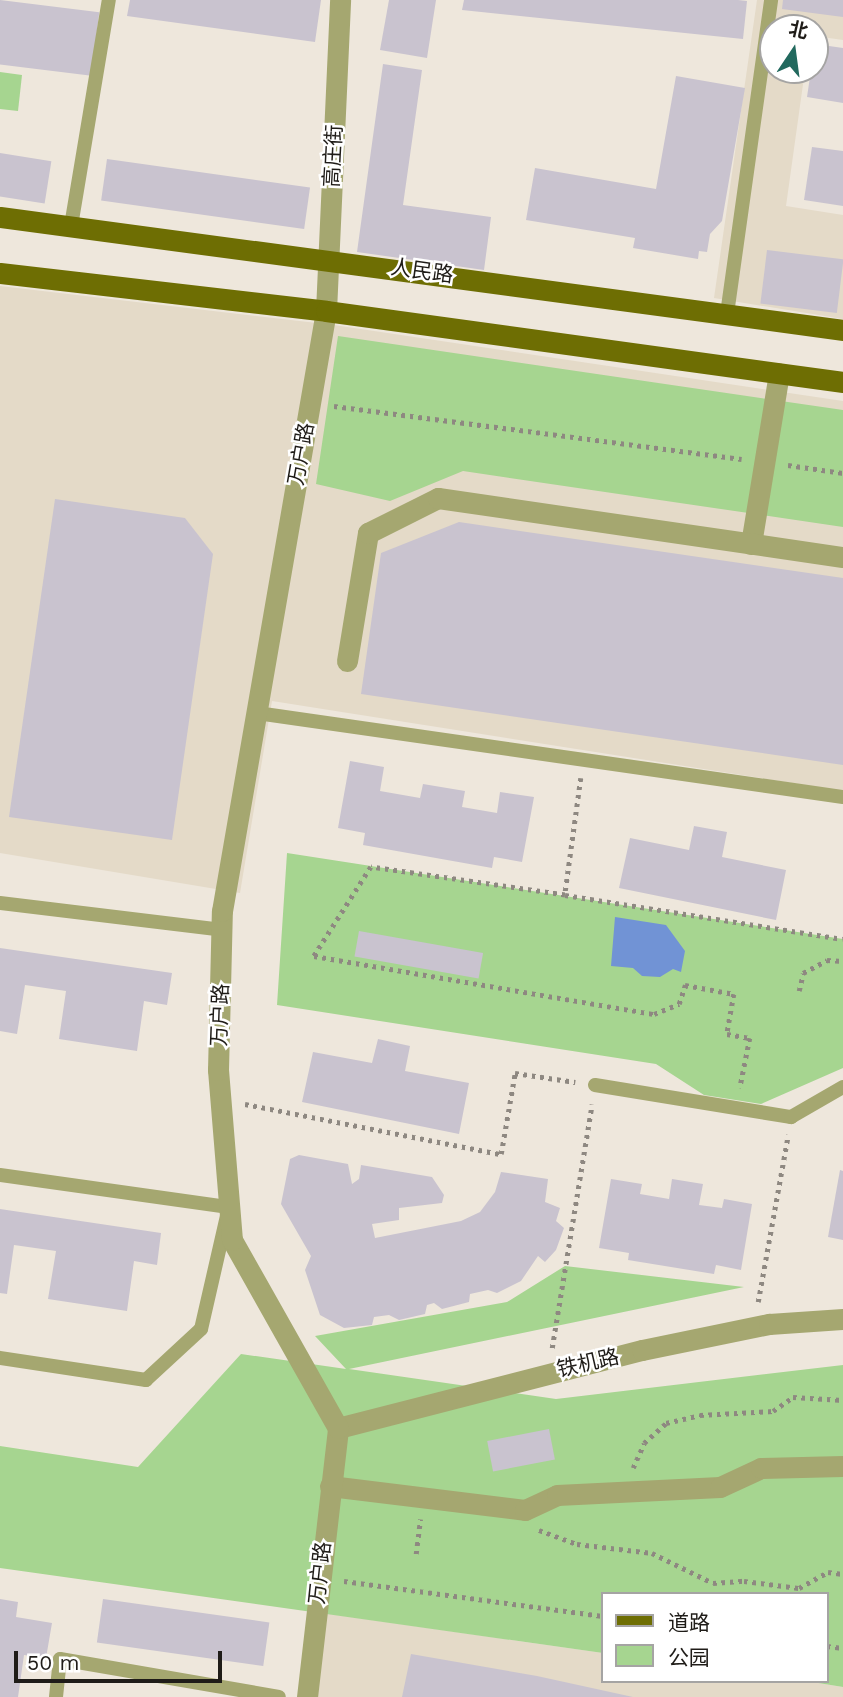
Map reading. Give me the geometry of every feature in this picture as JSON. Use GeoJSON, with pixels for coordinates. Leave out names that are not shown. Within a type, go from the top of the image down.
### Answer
{"type":"FeatureCollection","features":[{"type":"Feature","properties":{"kind":"main road","name":"人民路"},"geometry":{"type":"LineString","coordinates":[[0,218],[329,258],[843,330]]}},
{"type":"Feature","properties":{"kind":"main road"},"geometry":{"type":"LineString","coordinates":[[0,273],[326,311],[843,382]]}},
{"type":"Feature","properties":{"kind":"street","name":"高庄街"},"geometry":{"type":"LineString","coordinates":[[326,311],[340,0]]}},
{"type":"Feature","properties":{"kind":"street","name":"万户路"},"geometry":{"type":"LineString","coordinates":[[307,1697],[338,1428],[232,1240],[220,1100],[222,930],[326,311]]}},
{"type":"Feature","properties":{"kind":"street"},"geometry":{"type":"LineString","coordinates":[[751,544],[779,373]]}},
{"type":"Feature","properties":{"kind":"street"},"geometry":{"type":"LineString","coordinates":[[346,661],[368,533],[438,498],[843,557]]}},
{"type":"Feature","properties":{"kind":"street","name":"铁机路"},"geometry":{"type":"LineString","coordinates":[[338,1428],[548,1373],[754,1327],[843,1319]]}},
{"type":"Feature","properties":{"kind":"street"},"geometry":{"type":"LineString","coordinates":[[330,1486],[525,1510],[557,1495],[720,1487],[761,1468],[843,1466]]}},
{"type":"Feature","properties":{"kind":"lane"},"geometry":{"type":"LineString","coordinates":[[71,226],[109,0]]}},
{"type":"Feature","properties":{"kind":"lane"},"geometry":{"type":"LineString","coordinates":[[727,314],[772,0]]}},
{"type":"Feature","properties":{"kind":"lane"},"geometry":{"type":"LineString","coordinates":[[257,713],[843,797]]}},
{"type":"Feature","properties":{"kind":"lane"},"geometry":{"type":"LineString","coordinates":[[0,902],[222,930]]}},
{"type":"Feature","properties":{"kind":"lane"},"geometry":{"type":"LineString","coordinates":[[595,1085],[791,1117],[843,1087]]}},
{"type":"Feature","properties":{"kind":"lane"},"geometry":{"type":"LineString","coordinates":[[0,1175],[229,1207],[201,1329],[146,1380],[0,1359]]}},
{"type":"Feature","properties":{"kind":"lane"},"geometry":{"type":"LineString","coordinates":[[56,1697],[60,1659],[279,1697]]}},
{"type":"Feature","properties":{"kind":"path"},"geometry":{"type":"LineString","coordinates":[[310,402],[843,473]]}},
{"type":"Feature","properties":{"kind":"path"},"geometry":{"type":"LineString","coordinates":[[565,895],[584,760]]}},
{"type":"Feature","properties":{"kind":"path"},"geometry":{"type":"LineString","coordinates":[[736,1108],[750,1038],[727,1034],[734,994],[685,985],[679,1004],[654,1014],[314,956],[371,867],[843,939]]}},
{"type":"Feature","properties":{"kind":"path"},"geometry":{"type":"LineString","coordinates":[[799,991],[803,973],[827,960],[843,961]]}},
{"type":"Feature","properties":{"kind":"path"},"geometry":{"type":"LineString","coordinates":[[220,1100],[500,1154],[514,1073],[595,1085],[548,1373]]}},
{"type":"Feature","properties":{"kind":"path"},"geometry":{"type":"LineString","coordinates":[[754,1327],[791,1117]]}},
{"type":"Feature","properties":{"kind":"path"},"geometry":{"type":"LineString","coordinates":[[624,1492],[644,1443],[666,1423],[700,1415],[773,1411],[793,1397],[843,1400]]}},
{"type":"Feature","properties":{"kind":"path"},"geometry":{"type":"LineString","coordinates":[[416,1554],[422,1497]]}},
{"type":"Feature","properties":{"kind":"path"},"geometry":{"type":"LineString","coordinates":[[525,1510],[535,1528],[554,1539],[652,1553],[713,1583],[744,1581],[799,1588],[828,1572],[843,1574]]}},
{"type":"Feature","properties":{"kind":"path"},"geometry":{"type":"LineString","coordinates":[[319,1578],[602,1616]]}},
{"type":"Feature","properties":{"kind":"shaded area"},"geometry":{"type":"Polygon","coordinates":[[[757,0],[843,0],[843,40],[829,38],[829,14],[759,14],[759,84],[803,84],[786,206],[843,215],[843,319],[714,298],[757,0]]]}},
{"type":"Feature","properties":{"kind":"shaded area"},"geometry":{"type":"Polygon","coordinates":[[[0,286],[334,325],[843,401],[843,791],[272,701],[240,893],[0,853],[0,286]]]}},
{"type":"Feature","properties":{"kind":"shaded area"},"geometry":{"type":"Polygon","coordinates":[[[316,1612],[602,1653],[602,1683],[818,1683],[843,1687],[843,1697],[307,1697],[316,1612]]]}},
{"type":"Feature","properties":{"kind":"green space"},"geometry":{"type":"Polygon","coordinates":[[[0,72],[22,75],[18,111],[0,109],[0,72]]]}},
{"type":"Feature","properties":{"kind":"green space"},"geometry":{"type":"Polygon","coordinates":[[[338,336],[843,410],[843,527],[463,471],[390,501],[316,484],[338,336]]]}},
{"type":"Feature","properties":{"kind":"green space"},"geometry":{"type":"Polygon","coordinates":[[[287,853],[843,939],[843,1068],[761,1104],[704,1095],[656,1064],[277,1005],[287,853]]]}},
{"type":"Feature","properties":{"kind":"green space"},"geometry":{"type":"Polygon","coordinates":[[[565,1266],[744,1287],[349,1369],[556,1399],[843,1365],[843,1687],[818,1683],[829,1683],[829,1592],[602,1592],[602,1653],[0,1568],[0,1446],[138,1467],[241,1354],[346,1369],[315,1336],[507,1302],[565,1266]]]}},
{"type":"Feature","properties":{"kind":"water"},"geometry":{"type":"Polygon","coordinates":[[[615,917],[666,925],[685,951],[681,972],[673,969],[660,977],[642,976],[633,968],[611,966],[615,917]]]}},
{"type":"Feature","properties":{"kind":"building"},"geometry":{"type":"Polygon","coordinates":[[[0,0],[99,12],[91,76],[0,64],[0,0]]]}},
{"type":"Feature","properties":{"kind":"building"},"geometry":{"type":"Polygon","coordinates":[[[130,0],[321,0],[315,42],[127,16],[130,0]]]}},
{"type":"Feature","properties":{"kind":"building"},"geometry":{"type":"Polygon","coordinates":[[[389,0],[436,0],[427,58],[380,50],[389,0]]]}},
{"type":"Feature","properties":{"kind":"building"},"geometry":{"type":"Polygon","coordinates":[[[464,0],[747,1],[743,39],[462,10],[464,0]]]}},
{"type":"Feature","properties":{"kind":"building"},"geometry":{"type":"Polygon","coordinates":[[[783,0],[843,0],[843,17],[782,9],[783,0]]]}},
{"type":"Feature","properties":{"kind":"building"},"geometry":{"type":"Polygon","coordinates":[[[829,46],[843,48],[843,103],[807,97],[809,84],[829,84],[829,46]]]}},
{"type":"Feature","properties":{"kind":"building"},"geometry":{"type":"Polygon","coordinates":[[[383,64],[422,70],[403,205],[491,217],[484,270],[357,252],[383,64]]]}},
{"type":"Feature","properties":{"kind":"building"},"geometry":{"type":"Polygon","coordinates":[[[676,76],[745,88],[722,221],[710,234],[707,252],[699,251],[698,259],[633,248],[635,238],[526,220],[535,168],[656,189],[676,76]]]}},
{"type":"Feature","properties":{"kind":"building"},"geometry":{"type":"Polygon","coordinates":[[[812,147],[843,151],[843,206],[804,200],[812,147]]]}},
{"type":"Feature","properties":{"kind":"building"},"geometry":{"type":"Polygon","coordinates":[[[0,153],[51,161],[45,204],[0,197],[0,153]]]}},
{"type":"Feature","properties":{"kind":"building"},"geometry":{"type":"Polygon","coordinates":[[[107,159],[310,188],[304,229],[101,201],[107,159]]]}},
{"type":"Feature","properties":{"kind":"building"},"geometry":{"type":"Polygon","coordinates":[[[767,250],[843,259],[837,313],[760,304],[767,250]]]}},
{"type":"Feature","properties":{"kind":"building"},"geometry":{"type":"Polygon","coordinates":[[[55,499],[185,518],[213,554],[172,840],[9,817],[55,499]]]}},
{"type":"Feature","properties":{"kind":"building"},"geometry":{"type":"Polygon","coordinates":[[[459,522],[843,578],[843,765],[361,694],[381,553],[459,522]]]}},
{"type":"Feature","properties":{"kind":"building"},"geometry":{"type":"Polygon","coordinates":[[[350,761],[384,767],[380,791],[420,798],[423,784],[465,791],[462,807],[497,813],[500,792],[534,797],[522,862],[494,857],[492,868],[363,845],[365,833],[338,828],[350,761]]]}},
{"type":"Feature","properties":{"kind":"building"},"geometry":{"type":"Polygon","coordinates":[[[694,826],[727,832],[722,857],[786,870],[776,920],[619,888],[630,838],[689,850],[694,826]]]}},
{"type":"Feature","properties":{"kind":"building"},"geometry":{"type":"Polygon","coordinates":[[[359,931],[483,953],[479,978],[354,957],[359,931]]]}},
{"type":"Feature","properties":{"kind":"building"},"geometry":{"type":"Polygon","coordinates":[[[0,948],[172,973],[167,1005],[144,1001],[137,1051],[59,1039],[66,991],[25,985],[17,1034],[0,1031],[0,948]]]}},
{"type":"Feature","properties":{"kind":"building"},"geometry":{"type":"Polygon","coordinates":[[[378,1039],[410,1046],[405,1071],[469,1083],[459,1134],[302,1102],[313,1052],[372,1063],[378,1039]]]}},
{"type":"Feature","properties":{"kind":"building"},"geometry":{"type":"Polygon","coordinates":[[[299,1155],[348,1164],[352,1184],[359,1179],[361,1165],[432,1177],[444,1195],[442,1203],[399,1208],[399,1220],[372,1224],[375,1238],[461,1221],[480,1212],[495,1192],[501,1172],[548,1179],[545,1202],[560,1208],[556,1221],[564,1228],[556,1250],[545,1262],[538,1256],[521,1281],[497,1293],[488,1290],[470,1294],[469,1302],[442,1309],[434,1303],[427,1305],[425,1314],[399,1320],[389,1315],[374,1317],[372,1325],[344,1328],[320,1315],[305,1270],[311,1256],[281,1204],[290,1159],[299,1155]]]}},
{"type":"Feature","properties":{"kind":"building"},"geometry":{"type":"Polygon","coordinates":[[[840,1170],[843,1171],[843,1240],[828,1237],[840,1170]]]}},
{"type":"Feature","properties":{"kind":"building"},"geometry":{"type":"Polygon","coordinates":[[[611,1179],[642,1184],[640,1194],[669,1199],[672,1179],[703,1184],[699,1205],[722,1208],[724,1199],[752,1204],[741,1270],[716,1265],[714,1274],[628,1260],[629,1253],[599,1248],[611,1179]]]}},
{"type":"Feature","properties":{"kind":"building"},"geometry":{"type":"Polygon","coordinates":[[[0,1209],[161,1233],[157,1265],[134,1261],[127,1311],[48,1299],[56,1251],[14,1245],[7,1294],[0,1293],[0,1209]]]}},
{"type":"Feature","properties":{"kind":"building"},"geometry":{"type":"Polygon","coordinates":[[[549,1429],[555,1459],[493,1471],[487,1441],[549,1429]]]}},
{"type":"Feature","properties":{"kind":"building"},"geometry":{"type":"Polygon","coordinates":[[[0,1599],[18,1602],[16,1617],[52,1623],[46,1658],[24,1655],[18,1697],[0,1697],[0,1599]]]}},
{"type":"Feature","properties":{"kind":"building"},"geometry":{"type":"Polygon","coordinates":[[[103,1599],[269,1622],[263,1666],[97,1643],[103,1599]]]}},
{"type":"Feature","properties":{"kind":"building"},"geometry":{"type":"Polygon","coordinates":[[[411,1654],[537,1676],[633,1697],[402,1697],[411,1654]]]}}]}
